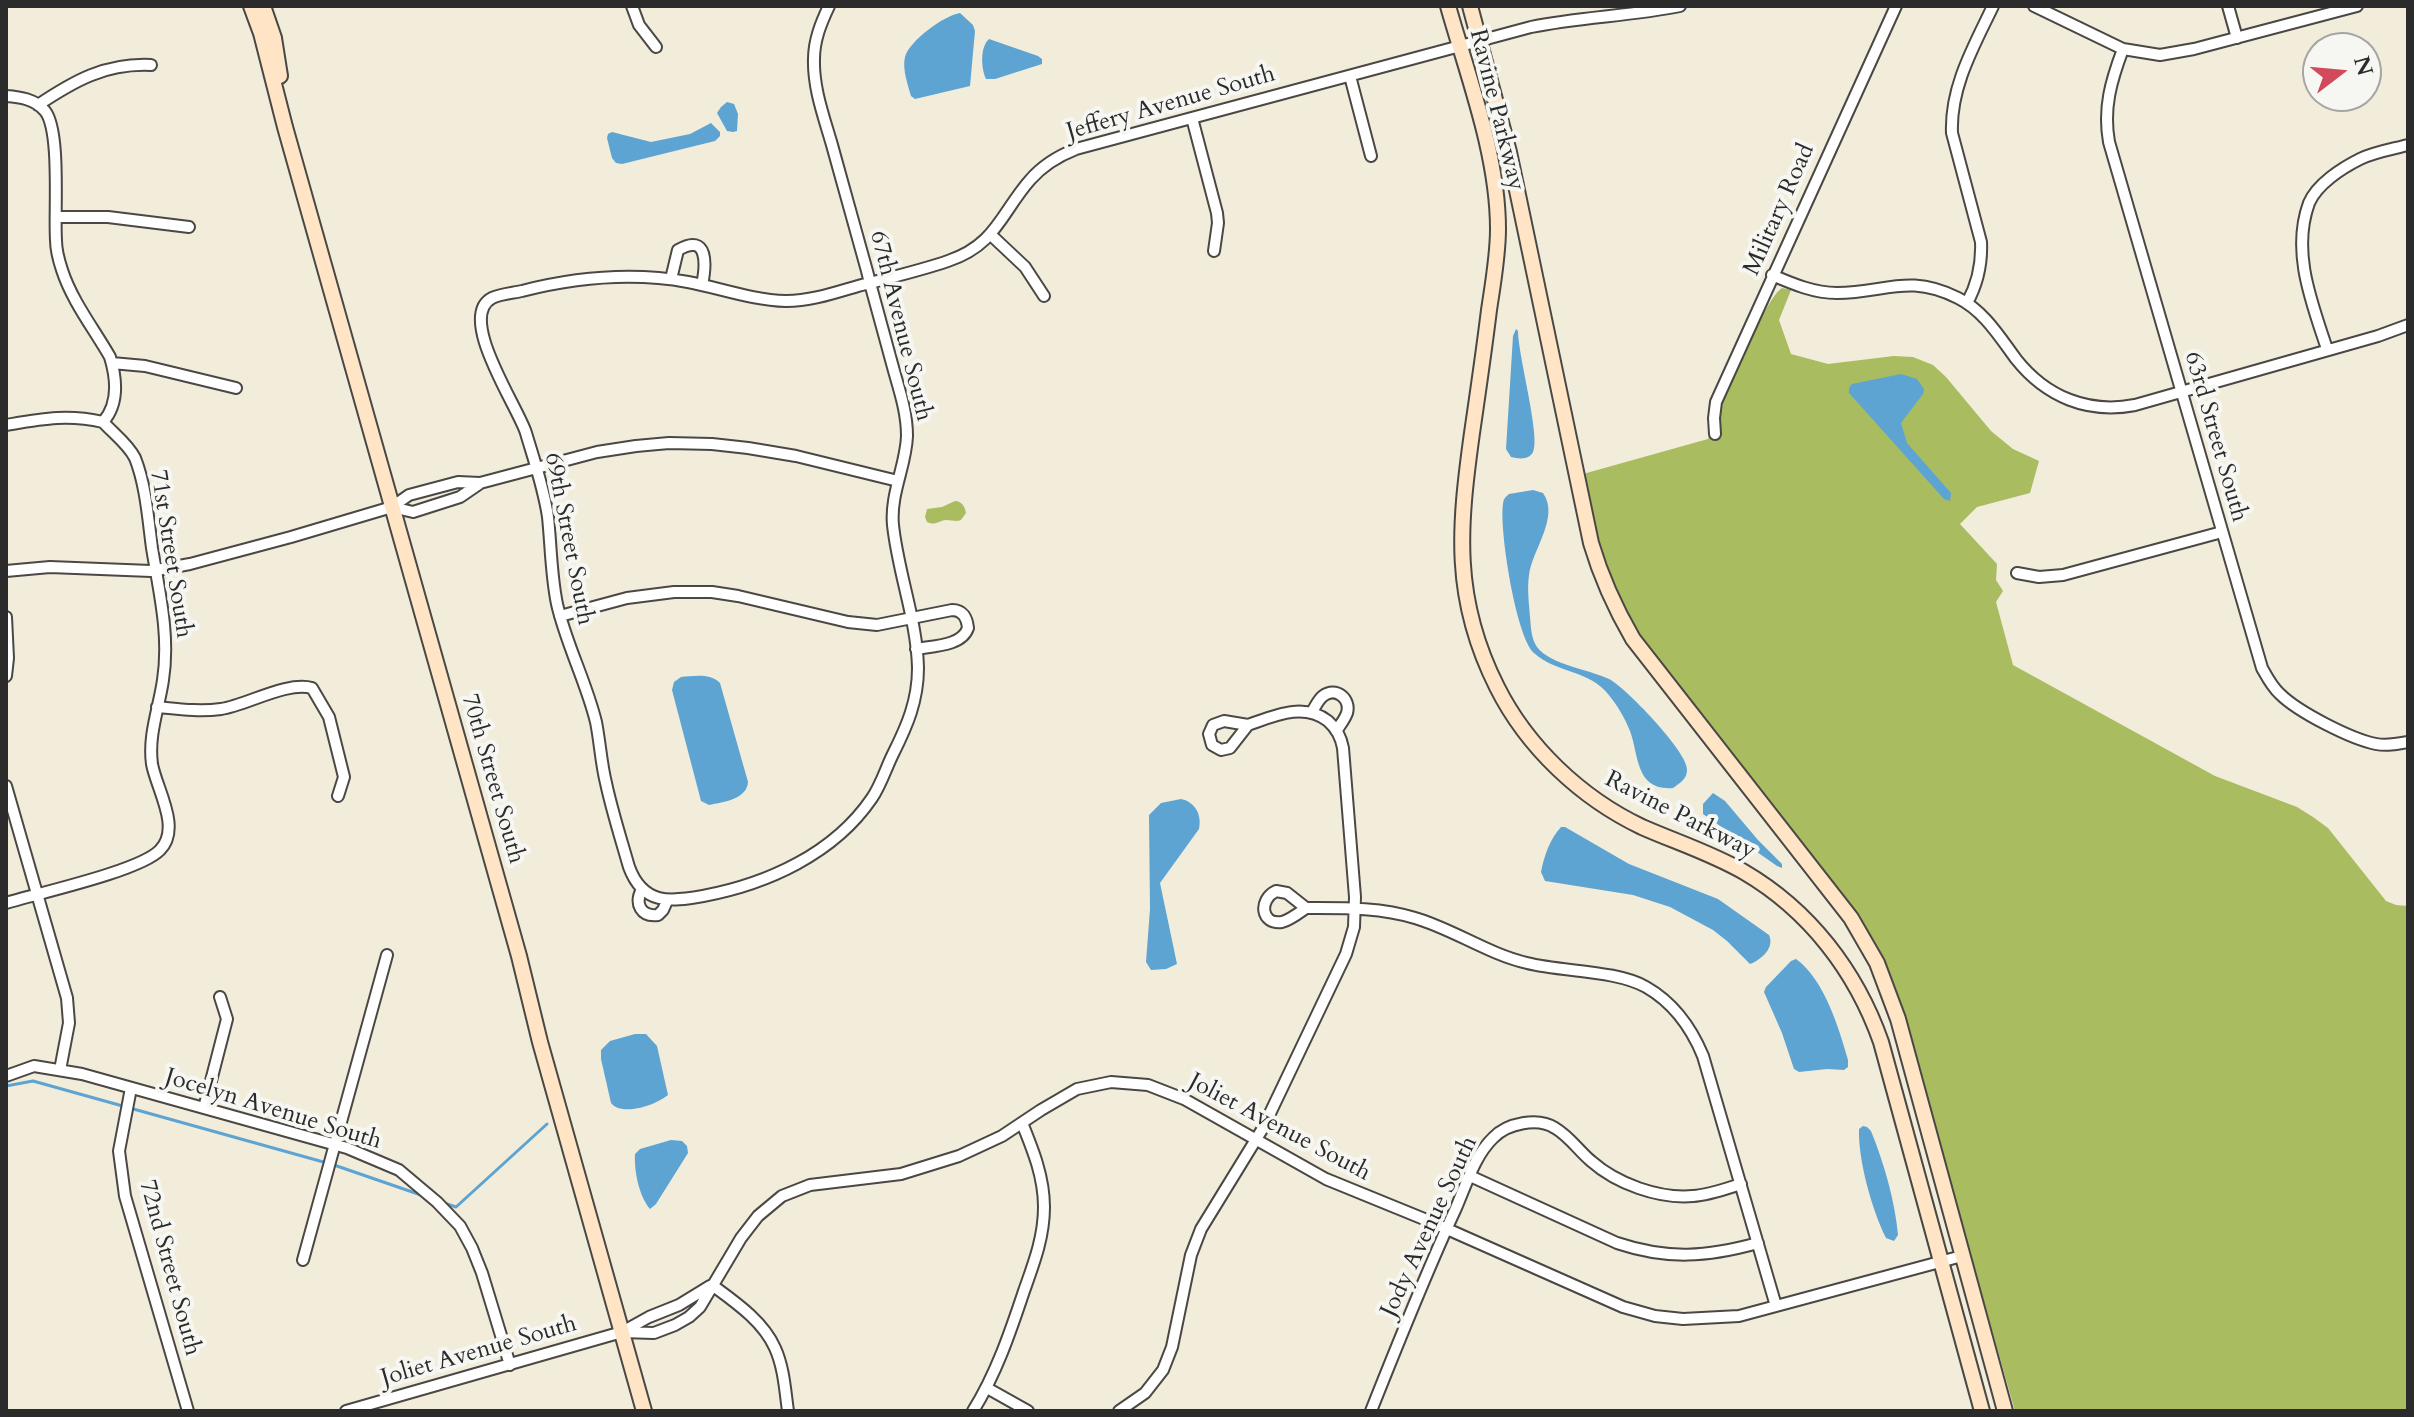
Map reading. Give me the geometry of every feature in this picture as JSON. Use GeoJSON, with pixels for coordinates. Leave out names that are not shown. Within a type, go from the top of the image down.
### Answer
{"type":"FeatureCollection","features":[{"type":"Feature","properties":{"kind":"street","name":"70th Street South"},"geometry":{"type":"LineString","coordinates":[[251,6],[644,1411]]}},
{"type":"Feature","properties":{"kind":"street","name":"70th Street South"},"geometry":{"type":"LineString","coordinates":[[263,6],[274,38],[295,159]]}},
{"type":"Feature","properties":{"kind":"street"},"geometry":{"type":"LineString","coordinates":[[632,6],[639,25],[656,47]]}},
{"type":"Feature","properties":{"kind":"street","name":"67th Avenue South"},"geometry":{"type":"LineString","coordinates":[[642,889],[638,903],[643,913],[658,915],[667,901],[723,892],[760,881],[823,848],[872,798],[910,718],[917,687],[916,649],[893,528],[893,505],[907,441],[906,415],[816,83],[815,47],[829,6]]}},
{"type":"Feature","properties":{"kind":"street","name":"Ravine Parkway"},"geometry":{"type":"LineString","coordinates":[[1448,6],[1492,168],[1498,219],[1461,538],[1467,601],[1483,657],[1498,690],[1521,725],[1543,753],[1576,785],[1623,817],[1723,861],[1761,883],[1805,919],[1841,961],[1865,1003],[1881,1042],[1982,1411]]}},
{"type":"Feature","properties":{"kind":"street","name":"Ravine Parkway"},"geometry":{"type":"LineString","coordinates":[[1470,6],[1509,152],[1591,543],[1602,578],[1633,639],[1845,910],[1870,949],[1886,982],[2005,1411]]}},
{"type":"Feature","properties":{"kind":"street","name":"Jeffery Avenue South"},"geometry":{"type":"LineString","coordinates":[[482,309],[490,298],[552,283],[636,276],[671,279],[757,298],[783,301],[807,299],[955,259],[972,250],[991,235],[1025,187],[1052,160],[1083,147],[1557,22],[1639,14],[1680,6]]}},
{"type":"Feature","properties":{"kind":"street","name":"Military Road"},"geometry":{"type":"LineString","coordinates":[[1715,434],[1716,402],[1896,6]]}},
{"type":"Feature","properties":{"kind":"street"},"geometry":{"type":"LineString","coordinates":[[1967,303],[1978,280],[1981,242],[1952,133],[1951,116],[1964,66],[1993,6]]}},
{"type":"Feature","properties":{"kind":"street"},"geometry":{"type":"LineString","coordinates":[[2034,6],[2123,49],[2149,54],[2175,53],[2357,6]]}},
{"type":"Feature","properties":{"kind":"street"},"geometry":{"type":"LineString","coordinates":[[2228,6],[2237,38]]}},
{"type":"Feature","properties":{"kind":"street","name":"63rd Street South"},"geometry":{"type":"LineString","coordinates":[[2123,49],[2107,101],[2107,128],[2114,162],[2262,668],[2278,693],[2329,725],[2375,744],[2408,742]]}},
{"type":"Feature","properties":{"kind":"street"},"geometry":{"type":"LineString","coordinates":[[38,105],[91,74],[132,64],[151,65]]}},
{"type":"Feature","properties":{"kind":"street"},"geometry":{"type":"LineString","coordinates":[[1350,76],[1371,156]]}},
{"type":"Feature","properties":{"kind":"street"},"geometry":{"type":"LineString","coordinates":[[6,96],[23,98],[46,112],[53,142],[56,242],[62,269],[69,288],[112,363],[117,393],[110,415],[103,422],[57,416],[6,425]]}},
{"type":"Feature","properties":{"kind":"street"},"geometry":{"type":"LineString","coordinates":[[1192,118],[1217,213],[1214,251]]}},
{"type":"Feature","properties":{"kind":"street"},"geometry":{"type":"LineString","coordinates":[[2327,349],[2304,274],[2304,234],[2310,202],[2327,180],[2362,158],[2408,145]]}},
{"type":"Feature","properties":{"kind":"street"},"geometry":{"type":"LineString","coordinates":[[56,217],[108,217],[189,227]]}},
{"type":"Feature","properties":{"kind":"street"},"geometry":{"type":"LineString","coordinates":[[991,235],[1025,267],[1044,296]]}},
{"type":"Feature","properties":{"kind":"street"},"geometry":{"type":"LineString","coordinates":[[671,279],[678,250],[694,246],[702,250],[707,260],[702,285]]}},
{"type":"Feature","properties":{"kind":"street"},"geometry":{"type":"LineString","coordinates":[[1772,275],[1800,287],[1831,293],[1903,284],[1940,290],[1967,303],[1992,325],[2033,379],[2064,399],[2092,407],[2135,405],[2408,325]]}},
{"type":"Feature","properties":{"kind":"street","name":"69th Street South"},"geometry":{"type":"LineString","coordinates":[[482,309],[479,321],[484,340],[525,429],[536,468],[547,511],[552,573],[560,616],[596,722],[605,782],[631,874],[642,889]]}},
{"type":"Feature","properties":{"kind":"street"},"geometry":{"type":"LineString","coordinates":[[112,363],[145,366],[236,388]]}},
{"type":"Feature","properties":{"kind":"street","name":"71st Street South"},"geometry":{"type":"LineString","coordinates":[[6,903],[140,864],[162,849],[167,834],[168,821],[152,764],[151,737],[163,680],[165,625],[145,496],[134,457],[125,443],[103,422]]}},
{"type":"Feature","properties":{"kind":"street"},"geometry":{"type":"LineString","coordinates":[[6,571],[50,567],[156,570],[190,564],[392,507],[409,495],[458,482],[480,483],[597,452],[636,446],[712,444],[796,456],[898,481]]}},
{"type":"Feature","properties":{"kind":"street"},"geometry":{"type":"LineString","coordinates":[[392,507],[413,512],[460,497],[480,483]]}},
{"type":"Feature","properties":{"kind":"street"},"geometry":{"type":"LineString","coordinates":[[2017,573],[2039,577],[2063,575],[2222,532]]}},
{"type":"Feature","properties":{"kind":"street"},"geometry":{"type":"LineString","coordinates":[[560,616],[627,598],[674,592],[712,592],[848,622],[877,625],[956,610],[965,616],[968,626],[965,636],[916,649]]}},
{"type":"Feature","properties":{"kind":"street"},"geometry":{"type":"LineString","coordinates":[[6,617],[6,676]]}},
{"type":"Feature","properties":{"kind":"street"},"geometry":{"type":"LineString","coordinates":[[157,707],[200,711],[223,709],[299,686],[312,688],[329,717],[344,777],[338,796]]}},
{"type":"Feature","properties":{"kind":"street"},"geometry":{"type":"LineString","coordinates":[[1312,712],[1326,694],[1340,694],[1347,703],[1347,711],[1337,730]]}},
{"type":"Feature","properties":{"kind":"street"},"geometry":{"type":"LineString","coordinates":[[1119,1411],[1145,1393],[1163,1370],[1172,1347],[1188,1265],[1196,1242],[1213,1207],[1257,1140],[1351,939],[1355,909],[1343,748],[1337,730],[1312,712],[1295,711],[1248,725]]}},
{"type":"Feature","properties":{"kind":"street"},"geometry":{"type":"LineString","coordinates":[[6,786],[67,998],[69,1023],[60,1070]]}},
{"type":"Feature","properties":{"kind":"street"},"geometry":{"type":"LineString","coordinates":[[642,889],[667,901]]}},
{"type":"Feature","properties":{"kind":"street"},"geometry":{"type":"LineString","coordinates":[[1306,908],[1389,912],[1415,918],[1523,962],[1624,979],[1659,995],[1680,1015],[1699,1047],[1776,1306]]}},
{"type":"Feature","properties":{"kind":"street"},"geometry":{"type":"LineString","coordinates":[[303,1260],[387,955]]}},
{"type":"Feature","properties":{"kind":"street"},"geometry":{"type":"LineString","coordinates":[[204,1108],[227,1019],[220,997]]}},
{"type":"Feature","properties":{"kind":"street","name":"Jocelyn Avenue South"},"geometry":{"type":"LineString","coordinates":[[6,1076],[34,1066],[60,1070],[334,1144],[399,1170],[460,1226],[482,1273],[510,1365]]}},
{"type":"Feature","properties":{"kind":"street","name":"Joliet Avenue South"},"geometry":{"type":"LineString","coordinates":[[622,1332],[654,1333],[675,1325],[700,1307],[741,1238],[758,1216],[782,1196],[810,1185],[901,1174],[959,1156],[1002,1136],[1077,1089],[1111,1082],[1148,1085],[1184,1099],[1326,1179],[1623,1307],[1655,1316],[1711,1319],[1739,1316],[1962,1256]]}},
{"type":"Feature","properties":{"kind":"street","name":"72nd Street South"},"geometry":{"type":"LineString","coordinates":[[131,1088],[119,1151],[125,1196],[188,1411]]}},
{"type":"Feature","properties":{"kind":"street"},"geometry":{"type":"LineString","coordinates":[[973,1411],[987,1388],[1011,1331],[1043,1235],[1042,1181],[1022,1123]]}},
{"type":"Feature","properties":{"kind":"street","name":"Jody Avenue South"},"geometry":{"type":"LineString","coordinates":[[1371,1411],[1425,1276],[1470,1176],[1481,1154],[1497,1134],[1514,1126],[1541,1123],[1555,1127],[1606,1172],[1645,1190],[1687,1196],[1741,1184]]}},
{"type":"Feature","properties":{"kind":"street"},"geometry":{"type":"LineString","coordinates":[[1470,1176],[1633,1249],[1696,1256],[1758,1243]]}},
{"type":"Feature","properties":{"kind":"street"},"geometry":{"type":"LineString","coordinates":[[712,1285],[741,1306],[775,1347],[788,1411]]}},
{"type":"Feature","properties":{"kind":"street","name":"Joliet Avenue South"},"geometry":{"type":"LineString","coordinates":[[346,1411],[622,1332],[679,1305],[712,1285]]}},
{"type":"Feature","properties":{"kind":"street"},"geometry":{"type":"LineString","coordinates":[[987,1388],[1028,1411]]}},
{"type":"Feature","properties":{"kind":"green space"},"geometry":{"type":"Polygon","coordinates":[[[1782,288],[1791,290],[1779,320],[1791,354],[1828,364],[1894,356],[1913,357],[1933,365],[1991,431],[2013,449],[2039,461],[2030,493],[1977,507],[1960,524],[1997,564],[1996,580],[2003,591],[1996,602],[2013,665],[2215,776],[2297,807],[2328,828],[2386,901],[2408,906],[2408,1411],[2015,1411],[1885,966],[1628,620],[1601,557],[1583,474],[1708,439],[1753,334],[1782,288]]]}},
{"type":"Feature","properties":{"kind":"green space"},"geometry":{"type":"Polygon","coordinates":[[[955,501],[965,509],[961,520],[927,522],[927,509],[955,501]]]}},
{"type":"Feature","properties":{"kind":"water"},"geometry":{"type":"Polygon","coordinates":[[[960,13],[975,31],[970,86],[915,99],[911,96],[905,72],[904,62],[908,51],[928,30],[960,13]]]}},
{"type":"Feature","properties":{"kind":"water"},"geometry":{"type":"Polygon","coordinates":[[[989,39],[1038,56],[1042,64],[986,79],[982,58],[989,39]]]}},
{"type":"Feature","properties":{"kind":"water"},"geometry":{"type":"Polygon","coordinates":[[[727,102],[734,104],[738,114],[737,131],[727,131],[717,113],[727,102]]]}},
{"type":"Feature","properties":{"kind":"water"},"geometry":{"type":"Polygon","coordinates":[[[711,123],[720,132],[715,141],[622,164],[612,158],[607,138],[612,132],[651,142],[690,134],[711,123]]]}},
{"type":"Feature","properties":{"kind":"water"},"geometry":{"type":"Polygon","coordinates":[[[1516,329],[1534,431],[1533,452],[1526,458],[1511,457],[1506,449],[1513,336],[1516,329]]]}},
{"type":"Feature","properties":{"kind":"water"},"geometry":{"type":"Polygon","coordinates":[[[1901,374],[1917,379],[1924,389],[1901,423],[1907,443],[1951,493],[1950,501],[1944,499],[1849,393],[1852,384],[1901,374]]]}},
{"type":"Feature","properties":{"kind":"water"},"geometry":{"type":"Polygon","coordinates":[[[1533,490],[1543,493],[1548,512],[1528,580],[1535,644],[1551,658],[1609,679],[1641,706],[1685,761],[1686,776],[1673,788],[1652,784],[1645,778],[1626,721],[1600,686],[1543,660],[1527,643],[1510,582],[1502,517],[1504,501],[1509,494],[1533,490]]]}},
{"type":"Feature","properties":{"kind":"water"},"geometry":{"type":"Polygon","coordinates":[[[707,676],[720,683],[748,782],[744,792],[734,799],[709,805],[701,801],[672,690],[674,682],[681,677],[707,676]]]}},
{"type":"Feature","properties":{"kind":"water"},"geometry":{"type":"Polygon","coordinates":[[[1713,793],[1725,801],[1782,864],[1782,868],[1703,814],[1703,804],[1713,793]]]}},
{"type":"Feature","properties":{"kind":"water"},"geometry":{"type":"Polygon","coordinates":[[[1181,799],[1194,806],[1200,824],[1160,883],[1177,964],[1151,970],[1146,962],[1150,909],[1149,815],[1161,803],[1181,799]]]}},
{"type":"Feature","properties":{"kind":"water"},"geometry":{"type":"Polygon","coordinates":[[[1561,827],[1629,864],[1718,899],[1769,935],[1769,949],[1750,964],[1713,930],[1670,907],[1633,895],[1545,881],[1541,872],[1544,860],[1561,827]]]}},
{"type":"Feature","properties":{"kind":"water"},"geometry":{"type":"Polygon","coordinates":[[[1796,959],[1815,979],[1829,1005],[1848,1060],[1848,1067],[1844,1070],[1799,1072],[1794,1069],[1764,992],[1796,959]]]}},
{"type":"Feature","properties":{"kind":"water"},"geometry":{"type":"Polygon","coordinates":[[[646,1034],[657,1046],[668,1095],[648,1106],[623,1109],[611,1103],[601,1050],[610,1041],[646,1034]]]}},
{"type":"Feature","properties":{"kind":"water"},"geometry":{"type":"Polygon","coordinates":[[[1863,1126],[1871,1131],[1888,1182],[1898,1235],[1894,1241],[1886,1238],[1867,1185],[1859,1141],[1859,1129],[1863,1126]]]}},
{"type":"Feature","properties":{"kind":"water"},"geometry":{"type":"Polygon","coordinates":[[[671,1140],[682,1141],[688,1153],[650,1209],[638,1183],[635,1154],[640,1149],[671,1140]]]}},
{"type":"Feature","properties":{"kind":"waterway"},"geometry":{"type":"LineString","coordinates":[[6,1086],[33,1081],[327,1163]]}},
{"type":"Feature","properties":{"kind":"waterway"},"geometry":{"type":"LineString","coordinates":[[444,1203],[456,1207],[547,1124]]}},
{"type":"Feature","properties":{"kind":"waterway"},"geometry":{"type":"LineString","coordinates":[[334,1165],[421,1195]]}}]}
